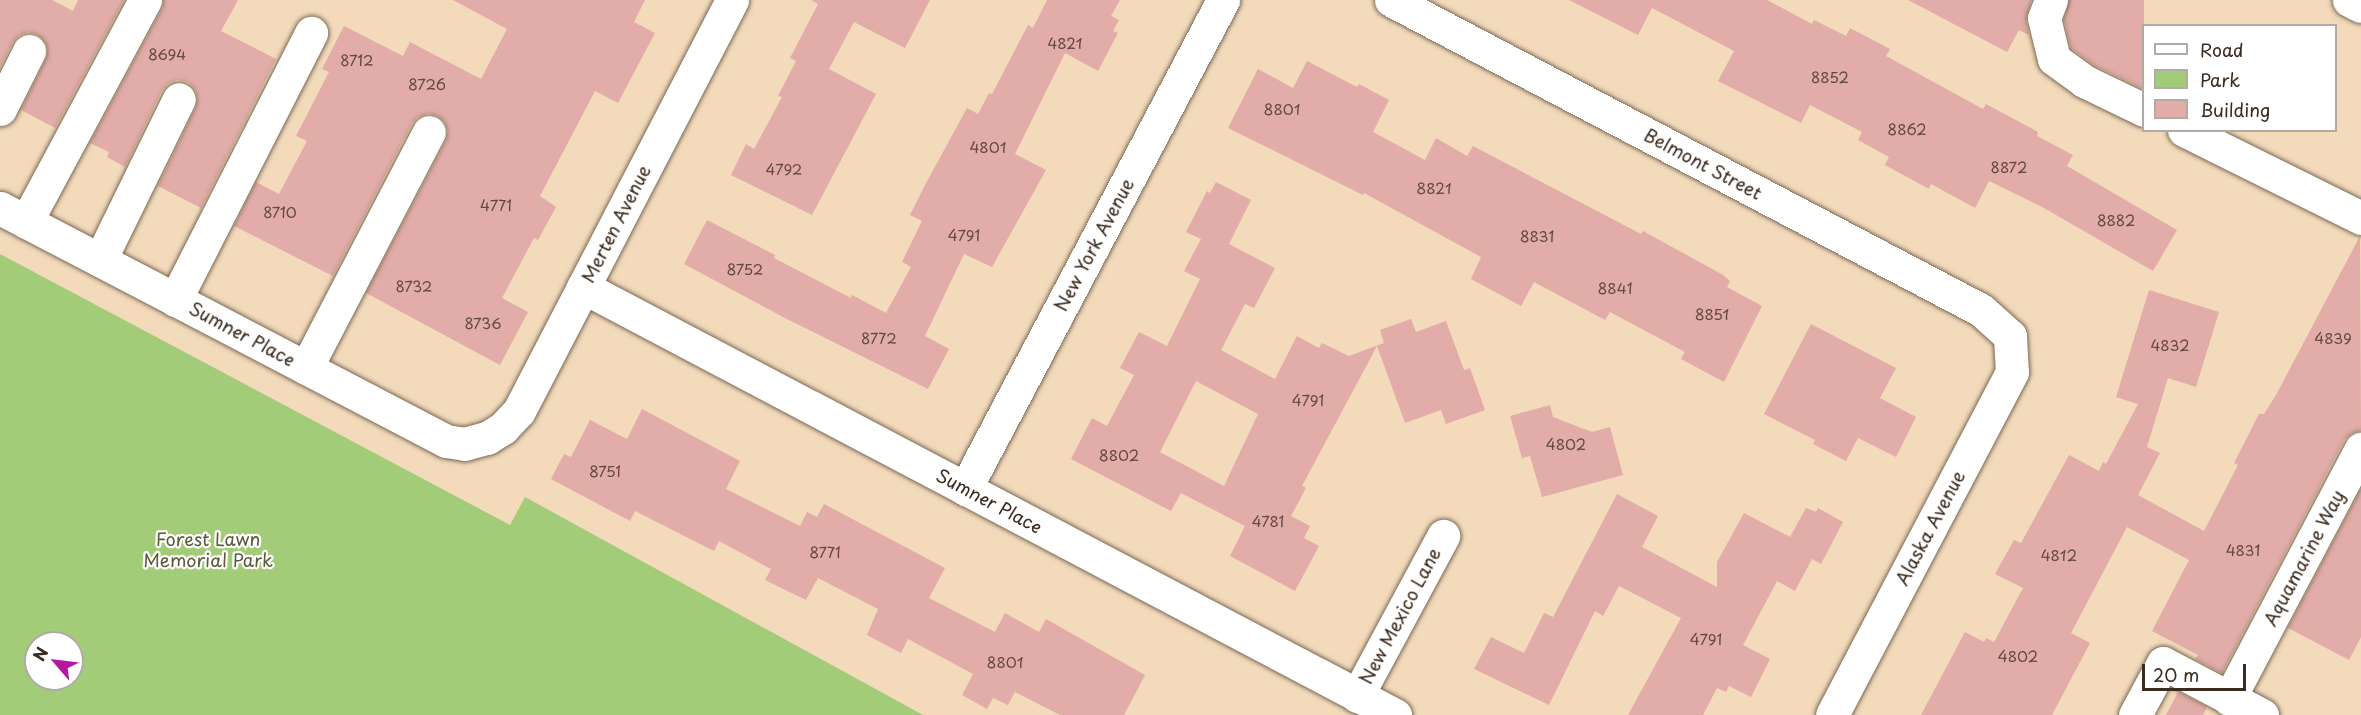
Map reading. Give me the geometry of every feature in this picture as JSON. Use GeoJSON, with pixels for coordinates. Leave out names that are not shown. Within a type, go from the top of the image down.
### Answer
{"type":"FeatureCollection","features":[{"type":"Feature","properties":{"kind":"street"},"geometry":{"type":"LineString","coordinates":[[13,215],[146,0]]}},
{"type":"Feature","properties":{"kind":"street","name":"Merten Avenue"},"geometry":{"type":"LineString","coordinates":[[487,438],[503,428],[519,411],[732,0]]}},
{"type":"Feature","properties":{"kind":"street","name":"New York Avenue"},"geometry":{"type":"LineString","coordinates":[[965,489],[1223,0]]}},
{"type":"Feature","properties":{"kind":"street","name":"Belmont Street"},"geometry":{"type":"LineString","coordinates":[[1391,0],[1981,310],[2010,336]]}},
{"type":"Feature","properties":{"kind":"street"},"geometry":{"type":"LineString","coordinates":[[2051,0],[2044,18],[2054,59],[2084,81],[2142,109]]}},
{"type":"Feature","properties":{"kind":"street"},"geometry":{"type":"LineString","coordinates":[[2349,0],[2361,6]]}},
{"type":"Feature","properties":{"kind":"street"},"geometry":{"type":"LineString","coordinates":[[176,300],[311,33]]}},
{"type":"Feature","properties":{"kind":"street"},"geometry":{"type":"LineString","coordinates":[[0,109],[29,51]]}},
{"type":"Feature","properties":{"kind":"street"},"geometry":{"type":"LineString","coordinates":[[100,260],[179,99]]}},
{"type":"Feature","properties":{"kind":"street"},"geometry":{"type":"LineString","coordinates":[[306,368],[429,132]]}},
{"type":"Feature","properties":{"kind":"street"},"geometry":{"type":"LineString","coordinates":[[2188,132],[2361,218]]}},
{"type":"Feature","properties":{"kind":"street","name":"Sumner Place"},"geometry":{"type":"LineString","coordinates":[[13,215],[446,441],[464,444],[487,438]]}},
{"type":"Feature","properties":{"kind":"street","name":"Sumner Place"},"geometry":{"type":"LineString","coordinates":[[583,287],[1395,715]]}},
{"type":"Feature","properties":{"kind":"street","name":"Alaska Avenue"},"geometry":{"type":"LineString","coordinates":[[1832,715],[2012,372],[2010,336]]}},
{"type":"Feature","properties":{"kind":"street","name":"Aquamarine Way"},"geometry":{"type":"LineString","coordinates":[[2229,699],[2361,448]]}},
{"type":"Feature","properties":{"kind":"street","name":"New Mexico Lane"},"geometry":{"type":"LineString","coordinates":[[1357,696],[1443,536]]}},
{"type":"Feature","properties":{"kind":"street"},"geometry":{"type":"LineString","coordinates":[[2135,715],[2163,663],[2262,715]]}},
{"type":"Feature","properties":{"kind":"green space","name":"Forest Lawn Memorial Park"},"geometry":{"type":"Polygon","coordinates":[[[0,254],[510,525],[525,497],[923,715],[0,715],[0,254]]]}},
{"type":"Feature","properties":{"kind":"building"},"geometry":{"type":"Polygon","coordinates":[[[0,0],[52,0],[73,11],[78,0],[124,0],[55,128],[21,110],[46,59],[48,49],[44,40],[37,34],[28,32],[19,35],[12,43],[0,67],[0,0]]]}},
{"type":"Feature","properties":{"kind":"building"},"geometry":{"type":"Polygon","coordinates":[[[164,0],[238,0],[221,31],[276,59],[201,208],[158,186],[196,107],[198,97],[195,89],[188,82],[177,80],[162,90],[125,167],[107,157],[109,152],[90,143],[162,9],[164,0]]]}},
{"type":"Feature","properties":{"kind":"building"},"geometry":{"type":"Polygon","coordinates":[[[453,0],[645,0],[634,22],[655,33],[618,103],[595,91],[540,196],[556,207],[538,240],[534,238],[502,298],[528,312],[500,365],[366,293],[446,141],[448,131],[445,122],[438,116],[428,113],[418,117],[412,123],[333,276],[234,226],[256,182],[279,194],[307,141],[296,136],[329,72],[322,69],[344,26],[403,56],[410,42],[481,79],[507,29],[453,0]]]}},
{"type":"Feature","properties":{"kind":"building"},"geometry":{"type":"Polygon","coordinates":[[[811,0],[930,0],[905,48],[854,22],[829,69],[876,94],[812,215],[731,175],[746,144],[754,149],[782,97],[778,96],[796,61],[790,58],[818,4],[811,0]]]}},
{"type":"Feature","properties":{"kind":"building"},"geometry":{"type":"Polygon","coordinates":[[[1047,0],[1120,0],[1111,16],[1119,20],[1113,31],[1118,33],[1098,71],[1065,53],[1015,154],[1046,170],[992,267],[964,254],[925,336],[949,349],[928,389],[783,317],[684,264],[707,220],[775,255],[774,258],[851,298],[852,295],[886,313],[911,267],[902,262],[922,221],[910,215],[925,185],[967,108],[978,114],[989,93],[992,94],[1028,25],[1033,28],[1047,0]]]}},
{"type":"Feature","properties":{"kind":"building"},"geometry":{"type":"Polygon","coordinates":[[[1569,0],[1767,0],[1812,24],[1814,20],[1846,36],[1850,28],[1890,49],[1886,56],[1983,109],[1986,104],[2038,132],[2037,136],[2073,155],[2067,166],[2177,230],[2153,271],[2044,208],[1989,181],[1975,208],[1931,184],[1929,189],[1885,165],[1889,157],[1858,140],[1862,132],[1810,105],[1801,123],[1718,81],[1734,51],[1652,8],[1638,35],[1569,0]]]}},
{"type":"Feature","properties":{"kind":"building"},"geometry":{"type":"Polygon","coordinates":[[[1908,0],[2031,0],[2026,22],[2029,35],[2019,30],[2007,52],[1908,0]]]}},
{"type":"Feature","properties":{"kind":"building"},"geometry":{"type":"Polygon","coordinates":[[[2069,0],[2144,0],[2142,88],[2094,65],[2071,48],[2064,19],[2069,0]]]}},
{"type":"Feature","properties":{"kind":"building"},"geometry":{"type":"Polygon","coordinates":[[[1307,61],[1357,87],[1359,84],[1389,100],[1373,132],[1425,160],[1436,138],[1467,156],[1473,146],[1641,234],[1643,231],[1723,275],[1730,281],[1727,287],[1762,306],[1724,382],[1681,359],[1685,352],[1610,312],[1605,320],[1534,282],[1521,306],[1471,279],[1481,257],[1364,193],[1363,195],[1228,128],[1258,69],[1293,88],[1307,61]]]}},
{"type":"Feature","properties":{"kind":"building"},"geometry":{"type":"Polygon","coordinates":[[[1216,182],[1251,200],[1229,244],[1275,268],[1254,308],[1245,304],[1221,350],[1275,379],[1297,336],[1319,348],[1322,343],[1349,356],[1384,343],[1380,330],[1411,319],[1416,332],[1446,321],[1464,370],[1470,368],[1485,410],[1446,424],[1441,410],[1405,423],[1377,346],[1302,486],[1306,488],[1291,516],[1310,526],[1304,538],[1319,546],[1295,591],[1230,556],[1245,526],[1181,493],[1171,511],[1071,459],[1092,418],[1107,426],[1134,375],[1120,368],[1139,332],[1167,346],[1200,279],[1184,271],[1201,239],[1186,232],[1207,191],[1210,193],[1216,182]],[[1196,381],[1160,452],[1224,486],[1258,414],[1196,381]]]}},
{"type":"Feature","properties":{"kind":"building"},"geometry":{"type":"Polygon","coordinates":[[[2360,236],[2361,430],[2352,433],[2344,440],[2222,673],[2195,659],[2198,655],[2152,631],[2189,560],[2127,527],[2071,633],[2090,643],[2052,715],[1921,715],[1965,632],[1984,642],[1986,638],[1994,642],[2023,588],[1995,574],[2014,540],[2021,543],[2069,455],[2099,471],[2103,462],[2106,464],[2138,404],[2116,397],[2149,290],[2219,312],[2196,387],[2168,378],[2147,447],[2160,453],[2138,495],[2204,531],[2238,465],[2234,463],[2259,414],[2264,414],[2276,395],[2360,236]]]}},
{"type":"Feature","properties":{"kind":"building"},"geometry":{"type":"Polygon","coordinates":[[[1811,324],[1896,368],[1880,398],[1916,417],[1896,457],[1858,438],[1846,461],[1813,444],[1815,440],[1764,414],[1811,324]]]}},
{"type":"Feature","properties":{"kind":"building"},"geometry":{"type":"Polygon","coordinates":[[[1550,405],[1553,417],[1592,432],[1610,427],[1623,475],[1542,497],[1530,456],[1522,458],[1510,416],[1550,405]]]}},
{"type":"Feature","properties":{"kind":"building"},"geometry":{"type":"Polygon","coordinates":[[[642,409],[740,461],[726,489],[800,526],[807,512],[817,517],[824,504],[945,568],[929,598],[995,632],[1005,613],[1039,632],[1046,619],[1145,675],[1124,715],[1060,715],[1015,692],[1008,705],[993,698],[987,709],[962,695],[973,674],[908,639],[901,653],[867,635],[878,609],[818,578],[806,600],[765,580],[771,569],[719,541],[714,551],[635,511],[630,521],[551,479],[564,454],[571,457],[590,420],[627,439],[642,409]]]}},
{"type":"Feature","properties":{"kind":"building"},"geometry":{"type":"Polygon","coordinates":[[[2361,489],[2361,637],[2349,660],[2288,628],[2361,489]]]}},
{"type":"Feature","properties":{"kind":"building"},"geometry":{"type":"Polygon","coordinates":[[[1617,494],[1658,516],[1642,547],[1717,587],[1717,562],[1744,513],[1790,537],[1806,508],[1816,512],[1818,508],[1843,522],[1821,564],[1812,559],[1795,591],[1777,581],[1743,645],[1770,659],[1751,697],[1729,686],[1726,692],[1717,688],[1703,715],[1628,715],[1681,618],[1619,586],[1603,616],[1595,611],[1549,705],[1474,669],[1491,637],[1524,653],[1544,613],[1553,617],[1617,494]]]}},
{"type":"Feature","properties":{"kind":"building"},"geometry":{"type":"Polygon","coordinates":[[[2178,692],[2207,707],[2203,715],[2166,715],[2178,692]]]}}]}
